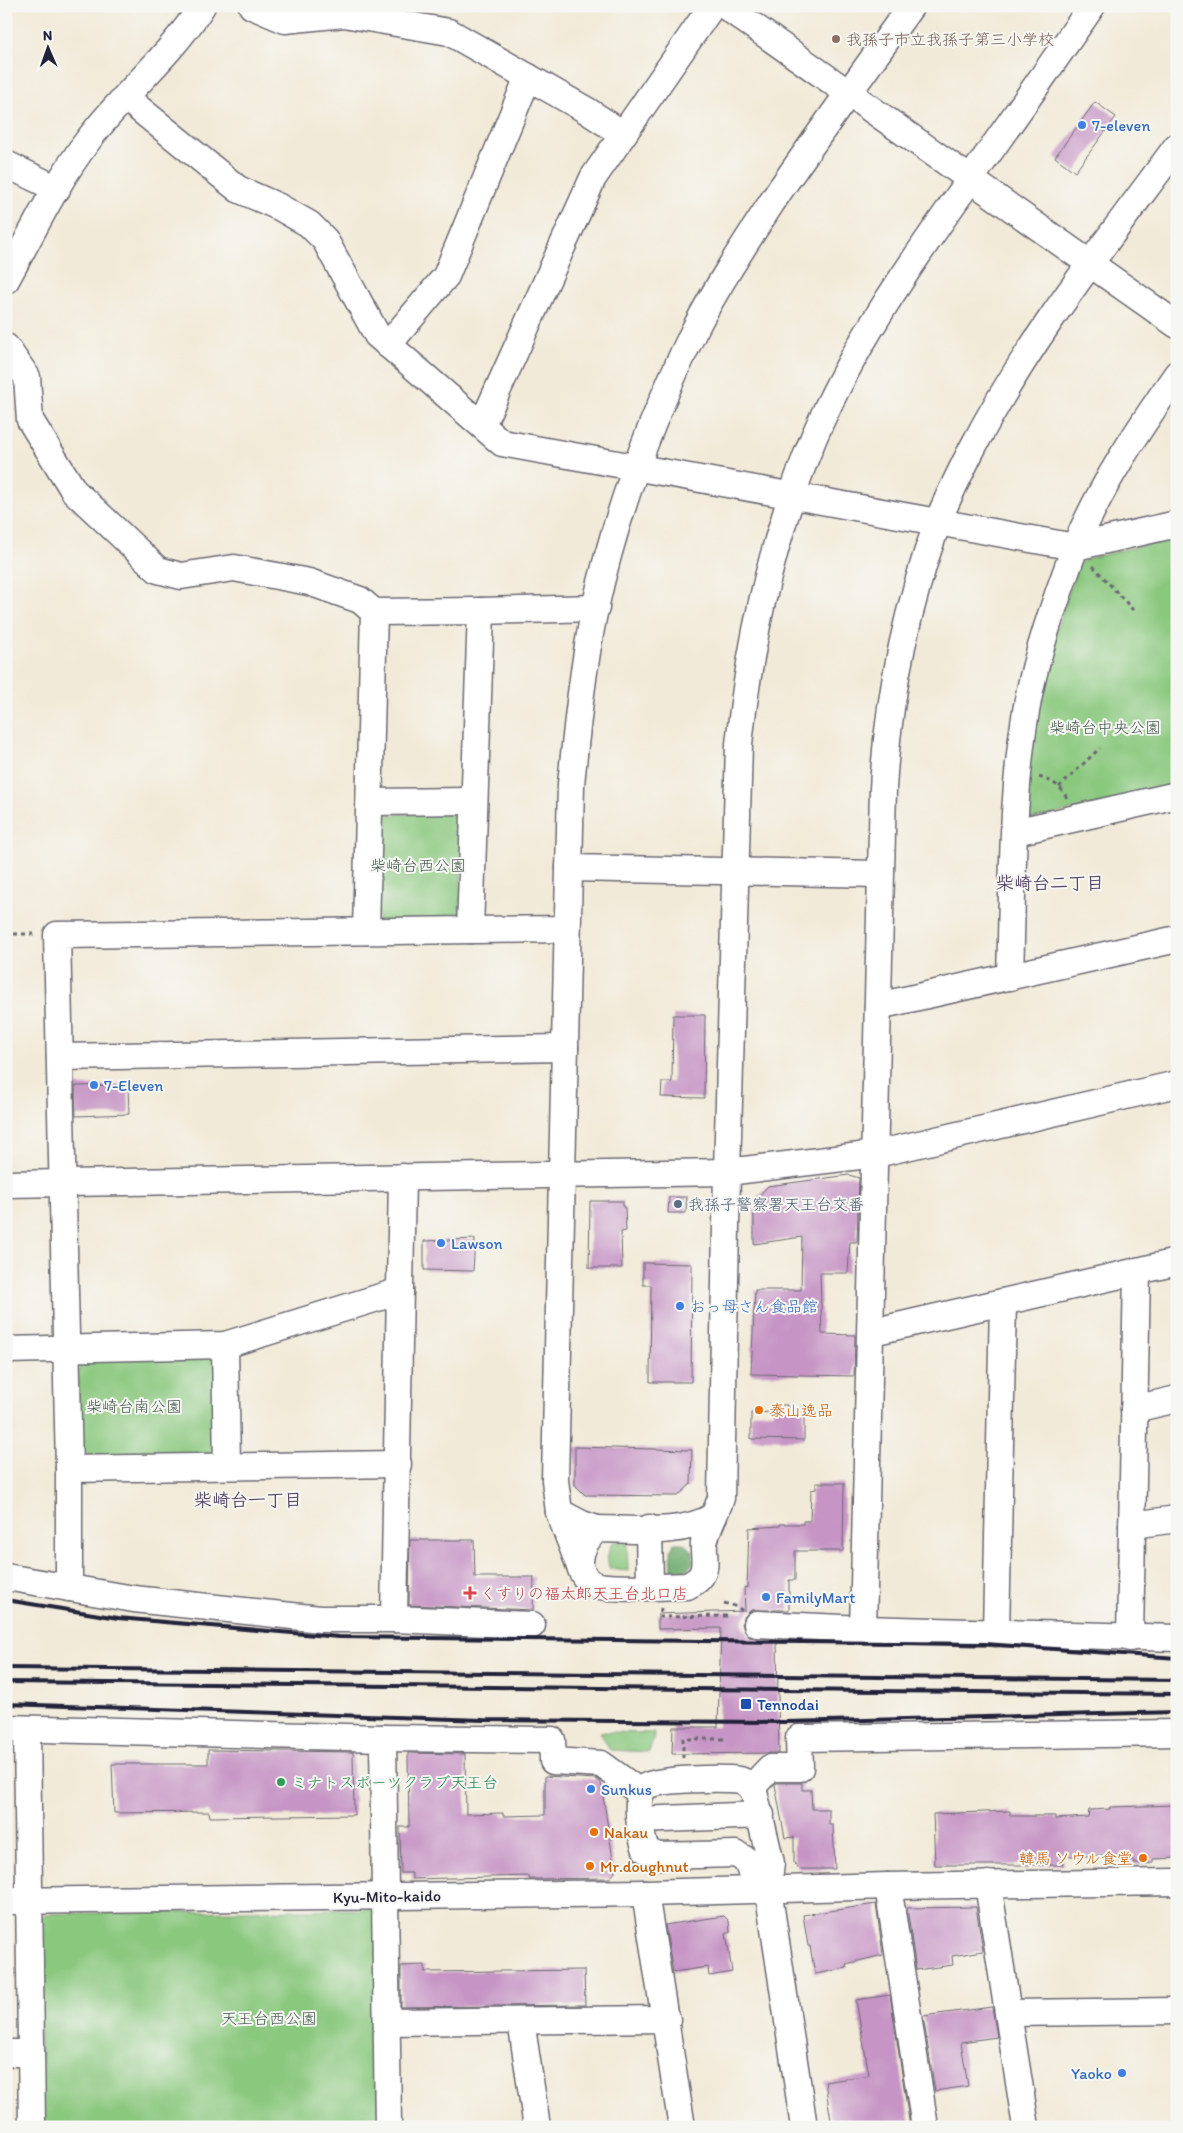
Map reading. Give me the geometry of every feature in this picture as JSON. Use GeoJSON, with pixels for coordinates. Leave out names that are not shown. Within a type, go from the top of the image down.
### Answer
{"type":"FeatureCollection","features":[{"type":"Feature","properties":{"kind":"street"},"geometry":{"type":"LineString","coordinates":[[6,280],[56,189],[89,138],[174,45],[202,6]]}},
{"type":"Feature","properties":{"kind":"street"},"geometry":{"type":"LineString","coordinates":[[252,6],[285,20],[344,14],[449,32],[528,76],[623,134]]}},
{"type":"Feature","properties":{"kind":"street"},"geometry":{"type":"LineString","coordinates":[[482,425],[593,178],[712,6]]}},
{"type":"Feature","properties":{"kind":"street"},"geometry":{"type":"LineString","coordinates":[[726,6],[1177,325]]}},
{"type":"Feature","properties":{"kind":"street"},"geometry":{"type":"LineString","coordinates":[[911,6],[745,243],[695,329],[660,405],[622,510],[596,608],[582,684],[571,784],[555,1480],[559,1512],[579,1564],[585,1576],[592,1584],[606,1587],[655,1595],[695,1583],[702,1573],[704,1542],[721,1498],[734,872],[739,744],[746,682],[756,622],[773,555],[814,437],[896,285],[1092,6]]}},
{"type":"Feature","properties":{"kind":"street"},"geometry":{"type":"LineString","coordinates":[[388,345],[446,276],[528,76]]}},
{"type":"Feature","properties":{"kind":"street"},"geometry":{"type":"LineString","coordinates":[[126,98],[238,189],[279,207],[309,224],[325,240],[377,335],[502,443],[1076,547],[1177,524]]}},
{"type":"Feature","properties":{"kind":"street"},"geometry":{"type":"LineString","coordinates":[[864,1629],[876,1154],[880,874],[885,743],[904,633],[938,523],[958,476],[1013,376],[1091,264],[1177,146]]}},
{"type":"Feature","properties":{"kind":"street"},"geometry":{"type":"LineString","coordinates":[[6,164],[56,189]]}},
{"type":"Feature","properties":{"kind":"street"},"geometry":{"type":"LineString","coordinates":[[6,346],[27,377],[30,420],[74,491],[158,570],[181,576],[234,568],[309,582],[360,600],[374,612],[596,608]]}},
{"type":"Feature","properties":{"kind":"street"},"geometry":{"type":"LineString","coordinates":[[1010,978],[1015,832],[1022,737],[1037,659],[1088,518],[1118,461],[1177,374]]}},
{"type":"Feature","properties":{"kind":"street"},"geometry":{"type":"LineString","coordinates":[[470,930],[481,611]]}},
{"type":"Feature","properties":{"kind":"street"},"geometry":{"type":"LineString","coordinates":[[366,931],[374,612]]}},
{"type":"Feature","properties":{"kind":"street"},"geometry":{"type":"LineString","coordinates":[[1015,832],[1177,795]]}},
{"type":"Feature","properties":{"kind":"street"},"geometry":{"type":"LineString","coordinates":[[370,802],[473,801]]}},
{"type":"Feature","properties":{"kind":"street"},"geometry":{"type":"LineString","coordinates":[[569,868],[880,874]]}},
{"type":"Feature","properties":{"kind":"street"},"geometry":{"type":"LineString","coordinates":[[69,1588],[69,1469],[61,1183],[57,935],[567,929]]}},
{"type":"Feature","properties":{"kind":"street"},"geometry":{"type":"LineString","coordinates":[[878,1006],[1010,978],[1177,939]]}},
{"type":"Feature","properties":{"kind":"street"},"geometry":{"type":"LineString","coordinates":[[60,1057],[565,1048]]}},
{"type":"Feature","properties":{"kind":"street"},"geometry":{"type":"LineString","coordinates":[[6,1184],[727,1172],[876,1154],[1177,1084]]}},
{"type":"Feature","properties":{"kind":"street"},"geometry":{"type":"LineString","coordinates":[[394,1619],[402,1177]]}},
{"type":"Feature","properties":{"kind":"street"},"geometry":{"type":"LineString","coordinates":[[872,1332],[1177,1262]]}},
{"type":"Feature","properties":{"kind":"street"},"geometry":{"type":"LineString","coordinates":[[1130,1638],[1137,1271]]}},
{"type":"Feature","properties":{"kind":"street"},"geometry":{"type":"LineString","coordinates":[[6,1350],[225,1345],[400,1291]]}},
{"type":"Feature","properties":{"kind":"street"},"geometry":{"type":"LineString","coordinates":[[996,1633],[1003,1302]]}},
{"type":"Feature","properties":{"kind":"street"},"geometry":{"type":"LineString","coordinates":[[225,1345],[226,1466]]}},
{"type":"Feature","properties":{"kind":"street"},"geometry":{"type":"LineString","coordinates":[[1134,1409],[1177,1399]]}},
{"type":"Feature","properties":{"kind":"street"},"geometry":{"type":"LineString","coordinates":[[69,1469],[398,1464]]}},
{"type":"Feature","properties":{"kind":"street"},"geometry":{"type":"LineString","coordinates":[[559,1512],[582,1524],[597,1529],[681,1528],[703,1523],[714,1516]]}},
{"type":"Feature","properties":{"kind":"street"},"geometry":{"type":"LineString","coordinates":[[1132,1525],[1177,1519]]}},
{"type":"Feature","properties":{"kind":"street"},"geometry":{"type":"LineString","coordinates":[[649,1528],[655,1595]]}},
{"type":"Feature","properties":{"kind":"street"},"geometry":{"type":"LineString","coordinates":[[681,1528],[700,1535],[704,1542]]}},
{"type":"Feature","properties":{"kind":"street"},"geometry":{"type":"LineString","coordinates":[[579,1564],[584,1543],[597,1529]]}},
{"type":"Feature","properties":{"kind":"street"},"geometry":{"type":"LineString","coordinates":[[6,1577],[134,1599],[320,1619],[394,1619],[532,1625]]}},
{"type":"Feature","properties":{"kind":"street"},"geometry":{"type":"LineString","coordinates":[[757,1624],[1130,1638],[1177,1638]]}},
{"type":"Feature","properties":{"kind":"street"},"geometry":{"type":"LineString","coordinates":[[32,2127],[19,2053],[17,1729],[552,1740],[553,1761],[601,1764],[641,1793]]}},
{"type":"Feature","properties":{"kind":"street"},"geometry":{"type":"LineString","coordinates":[[752,1787],[770,1768],[800,1768],[799,1738],[1177,1733]]}},
{"type":"Feature","properties":{"kind":"street"},"geometry":{"type":"LineString","coordinates":[[383,1738],[388,2127]]}},
{"type":"Feature","properties":{"kind":"street"},"geometry":{"type":"LineString","coordinates":[[768,1889],[751,1872],[746,1860],[736,1854],[657,1856],[646,1850],[643,1844],[638,1800],[645,1787],[654,1782],[667,1780],[741,1780],[752,1787],[761,1815],[770,1863],[768,1889],[804,2127]]}},
{"type":"Feature","properties":{"kind":"street"},"geometry":{"type":"LineString","coordinates":[[640,1820],[761,1815]]}},
{"type":"Feature","properties":{"kind":"street","name":"Kyu-Mito-kaido"},"geometry":{"type":"LineString","coordinates":[[18,1900],[645,1893],[888,1886],[1177,1882]]}},
{"type":"Feature","properties":{"kind":"street"},"geometry":{"type":"LineString","coordinates":[[988,1884],[1026,2127]]}},
{"type":"Feature","properties":{"kind":"street"},"geometry":{"type":"LineString","coordinates":[[888,1886],[925,2127]]}},
{"type":"Feature","properties":{"kind":"street"},"geometry":{"type":"LineString","coordinates":[[645,1893],[667,2019],[682,2127]]}},
{"type":"Feature","properties":{"kind":"street"},"geometry":{"type":"LineString","coordinates":[[1008,2013],[1177,2011]]}},
{"type":"Feature","properties":{"kind":"street"},"geometry":{"type":"LineString","coordinates":[[387,2022],[667,2019]]}},
{"type":"Feature","properties":{"kind":"street"},"geometry":{"type":"LineString","coordinates":[[521,2021],[537,2127]]}},
{"type":"Feature","properties":{"kind":"path"},"geometry":{"type":"LineString","coordinates":[[1076,547],[1133,610]]}},
{"type":"Feature","properties":{"kind":"path"},"geometry":{"type":"LineString","coordinates":[[1059,787],[1100,748]]}},
{"type":"Feature","properties":{"kind":"path"},"geometry":{"type":"LineString","coordinates":[[1020,771],[1049,780],[1064,790],[1075,818]]}},
{"type":"Feature","properties":{"kind":"path"},"geometry":{"type":"LineString","coordinates":[[6,934],[57,935]]}},
{"type":"Feature","properties":{"kind":"path"},"geometry":{"type":"LineString","coordinates":[[655,1595],[660,1617],[728,1616]]}},
{"type":"Feature","properties":{"kind":"path"},"geometry":{"type":"LineString","coordinates":[[683,1764],[683,1739],[728,1739]]}},
{"type":"Feature","properties":{"kind":"green space","name":"柴崎台中央公園"},"geometry":{"type":"Polygon","coordinates":[[[1177,537],[1177,787],[1032,819],[1025,813],[1032,739],[1045,664],[1078,565],[1086,559],[1177,537]]]}},
{"type":"Feature","properties":{"kind":"green space","name":"柴崎台西公園"},"geometry":{"type":"Polygon","coordinates":[[[463,813],[460,915],[452,922],[378,923],[375,815],[463,813]]]}},
{"type":"Feature","properties":{"kind":"green space","name":"柴崎台南公園"},"geometry":{"type":"Polygon","coordinates":[[[211,1353],[218,1359],[219,1452],[212,1457],[80,1458],[75,1454],[80,1356],[211,1353]]]}},
{"type":"Feature","properties":{"kind":"green space"},"geometry":{"type":"Polygon","coordinates":[[[622,1541],[627,1544],[628,1571],[610,1569],[608,1562],[608,1552],[613,1542],[622,1541]]]}},
{"type":"Feature","properties":{"kind":"green space"},"geometry":{"type":"Polygon","coordinates":[[[674,1543],[684,1543],[693,1551],[693,1564],[684,1572],[672,1570],[671,1550],[674,1543]]]}},
{"type":"Feature","properties":{"kind":"green space"},"geometry":{"type":"Polygon","coordinates":[[[600,1732],[655,1733],[649,1752],[610,1750],[600,1732]]]}},
{"type":"Feature","properties":{"kind":"green space","name":"天王台西公園"},"geometry":{"type":"Polygon","coordinates":[[[371,1909],[378,1917],[379,2127],[41,2127],[38,1922],[45,1914],[371,1909]]]}},
{"type":"Feature","properties":{"kind":"building"},"geometry":{"type":"Polygon","coordinates":[[[1095,102],[1116,117],[1075,172],[1055,157],[1095,102]]]}},
{"type":"Feature","properties":{"kind":"building"},"geometry":{"type":"Polygon","coordinates":[[[673,1015],[705,1015],[704,1098],[661,1097],[662,1082],[672,1082],[673,1015]]]}},
{"type":"Feature","properties":{"kind":"building"},"geometry":{"type":"Polygon","coordinates":[[[128,1085],[129,1114],[76,1116],[75,1086],[128,1085]]]}},
{"type":"Feature","properties":{"kind":"building"},"geometry":{"type":"Polygon","coordinates":[[[849,1175],[859,1178],[857,1242],[850,1242],[848,1273],[820,1273],[822,1334],[855,1335],[854,1376],[751,1374],[755,1290],[801,1290],[802,1237],[754,1244],[754,1201],[768,1186],[849,1175]]]}},
{"type":"Feature","properties":{"kind":"building"},"geometry":{"type":"Polygon","coordinates":[[[669,1197],[687,1197],[686,1213],[668,1213],[669,1197]]]}},
{"type":"Feature","properties":{"kind":"building"},"geometry":{"type":"Polygon","coordinates":[[[590,1201],[623,1201],[626,1231],[621,1232],[622,1268],[589,1268],[590,1201]]]}},
{"type":"Feature","properties":{"kind":"building"},"geometry":{"type":"Polygon","coordinates":[[[475,1239],[473,1271],[424,1270],[424,1241],[475,1239]]]}},
{"type":"Feature","properties":{"kind":"building"},"geometry":{"type":"Polygon","coordinates":[[[643,1263],[692,1264],[691,1382],[650,1382],[651,1285],[643,1285],[643,1263]]]}},
{"type":"Feature","properties":{"kind":"building"},"geometry":{"type":"Polygon","coordinates":[[[772,1405],[787,1405],[787,1408],[804,1408],[804,1440],[751,1439],[751,1413],[773,1412],[772,1405]]]}},
{"type":"Feature","properties":{"kind":"building"},"geometry":{"type":"Polygon","coordinates":[[[575,1447],[692,1450],[691,1484],[678,1496],[585,1495],[575,1485],[575,1447]]]}},
{"type":"Feature","properties":{"kind":"building"},"geometry":{"type":"Polygon","coordinates":[[[816,1483],[844,1483],[843,1551],[795,1551],[795,1580],[789,1580],[789,1610],[751,1610],[745,1616],[742,1623],[749,1637],[777,1640],[779,1753],[672,1754],[673,1727],[718,1727],[721,1628],[658,1629],[658,1614],[745,1611],[744,1587],[747,1588],[749,1528],[780,1526],[780,1524],[803,1524],[803,1521],[810,1521],[811,1490],[816,1489],[816,1483]]]}},
{"type":"Feature","properties":{"kind":"building","name":"くすりの福太郎天王台北口店"},"geometry":{"type":"Polygon","coordinates":[[[410,1540],[474,1540],[475,1577],[534,1577],[533,1610],[409,1605],[410,1540]]]}},
{"type":"Feature","properties":{"kind":"building","name":"ミナトスポーツクラブ天王台"},"geometry":{"type":"Polygon","coordinates":[[[208,1750],[353,1752],[354,1815],[210,1817],[209,1812],[114,1813],[112,1764],[208,1764],[208,1750]]]}},
{"type":"Feature","properties":{"kind":"building"},"geometry":{"type":"Polygon","coordinates":[[[408,1753],[465,1754],[466,1814],[503,1813],[503,1816],[545,1815],[545,1776],[596,1779],[601,1783],[615,1872],[610,1878],[529,1879],[529,1876],[412,1879],[412,1873],[401,1873],[400,1827],[409,1827],[408,1753]]]}},
{"type":"Feature","properties":{"kind":"building"},"geometry":{"type":"Polygon","coordinates":[[[776,1783],[802,1783],[802,1790],[811,1790],[812,1809],[829,1809],[829,1825],[833,1825],[835,1869],[800,1869],[794,1863],[794,1837],[785,1838],[776,1783]]]}},
{"type":"Feature","properties":{"kind":"building"},"geometry":{"type":"Polygon","coordinates":[[[1177,1805],[1177,1858],[1153,1859],[1153,1863],[1134,1864],[1134,1861],[1118,1861],[1118,1856],[1062,1856],[1063,1865],[935,1865],[933,1814],[1010,1811],[1010,1816],[1055,1816],[1055,1819],[1088,1817],[1089,1810],[1110,1809],[1110,1807],[1177,1805]]]}},
{"type":"Feature","properties":{"kind":"building"},"geometry":{"type":"Polygon","coordinates":[[[876,1904],[883,1955],[846,1964],[847,1968],[815,1974],[803,1915],[876,1904]]]}},
{"type":"Feature","properties":{"kind":"building"},"geometry":{"type":"Polygon","coordinates":[[[976,1907],[983,1951],[952,1956],[953,1965],[916,1970],[907,1908],[976,1907]]]}},
{"type":"Feature","properties":{"kind":"building"},"geometry":{"type":"Polygon","coordinates":[[[724,1916],[729,1921],[730,1933],[726,1933],[732,1972],[709,1976],[708,1967],[673,1972],[665,1925],[724,1916]]]}},
{"type":"Feature","properties":{"kind":"building"},"geometry":{"type":"Polygon","coordinates":[[[425,1965],[425,1972],[584,1970],[585,2005],[401,2007],[401,1966],[425,1965]]]}},
{"type":"Feature","properties":{"kind":"building"},"geometry":{"type":"Polygon","coordinates":[[[890,1995],[910,2127],[832,2127],[825,2082],[869,2075],[856,2000],[890,1995]]]}},
{"type":"Feature","properties":{"kind":"building"},"geometry":{"type":"Polygon","coordinates":[[[992,2007],[997,2037],[961,2042],[968,2086],[935,2091],[923,2016],[992,2007]]]}},
{"type":"Feature","properties":{"kind":"railway"},"geometry":{"type":"LineString","coordinates":[[6,1600],[118,1618],[339,1637],[985,1644],[1177,1658]]}},
{"type":"Feature","properties":{"kind":"railway"},"geometry":{"type":"LineString","coordinates":[[6,1668],[1177,1680]]}},
{"type":"Feature","properties":{"kind":"railway"},"geometry":{"type":"LineString","coordinates":[[6,1682],[1177,1694]]}},
{"type":"Feature","properties":{"kind":"railway"},"geometry":{"type":"LineString","coordinates":[[6,1704],[483,1720],[786,1722],[1177,1712]]}},
{"type":"Feature","properties":{"kind":"place","name":"我孫子市立我孫子第三小学校"},"geometry":{"type":"Point","coordinates":[836,39]}},
{"type":"Feature","properties":{"kind":"place","name":"7-eleven"},"geometry":{"type":"Point","coordinates":[1082,125]}},
{"type":"Feature","properties":{"kind":"place","name":"7-Eleven"},"geometry":{"type":"Point","coordinates":[94,1085]}},
{"type":"Feature","properties":{"kind":"place","name":"我孫子警察署天王台交番"},"geometry":{"type":"Point","coordinates":[678,1204]}},
{"type":"Feature","properties":{"kind":"place","name":"Lawson"},"geometry":{"type":"Point","coordinates":[441,1243]}},
{"type":"Feature","properties":{"kind":"place","name":"おっ母さん食品館"},"geometry":{"type":"Point","coordinates":[680,1306]}},
{"type":"Feature","properties":{"kind":"place","name":"泰山逸品"},"geometry":{"type":"Point","coordinates":[759,1410]}},
{"type":"Feature","properties":{"kind":"place","name":"くすりの福太郎天王台北口店"},"geometry":{"type":"Point","coordinates":[470,1593]}},
{"type":"Feature","properties":{"kind":"place","name":"FamilyMart"},"geometry":{"type":"Point","coordinates":[766,1597]}},
{"type":"Feature","properties":{"kind":"place","name":"Tennodai"},"geometry":{"type":"Point","coordinates":[746,1704]}},
{"type":"Feature","properties":{"kind":"place","name":"ミナトスポーツクラブ天王台"},"geometry":{"type":"Point","coordinates":[281,1782]}},
{"type":"Feature","properties":{"kind":"place","name":"Sunkus"},"geometry":{"type":"Point","coordinates":[591,1789]}},
{"type":"Feature","properties":{"kind":"place","name":"Nakau"},"geometry":{"type":"Point","coordinates":[594,1832]}},
{"type":"Feature","properties":{"kind":"place","name":"韓馬 ソウル食堂"},"geometry":{"type":"Point","coordinates":[1143,1858]}},
{"type":"Feature","properties":{"kind":"place","name":"Mr.doughnut"},"geometry":{"type":"Point","coordinates":[590,1866]}},
{"type":"Feature","properties":{"kind":"place","name":"Yaoko"},"geometry":{"type":"Point","coordinates":[1122,2073]}},
{"type":"Feature","properties":{"kind":"district","name":"柴崎台二丁目"},"geometry":{"type":"Point","coordinates":[1050,883]}},
{"type":"Feature","properties":{"kind":"district","name":"柴崎台一丁目"},"geometry":{"type":"Point","coordinates":[248,1500]}}]}
